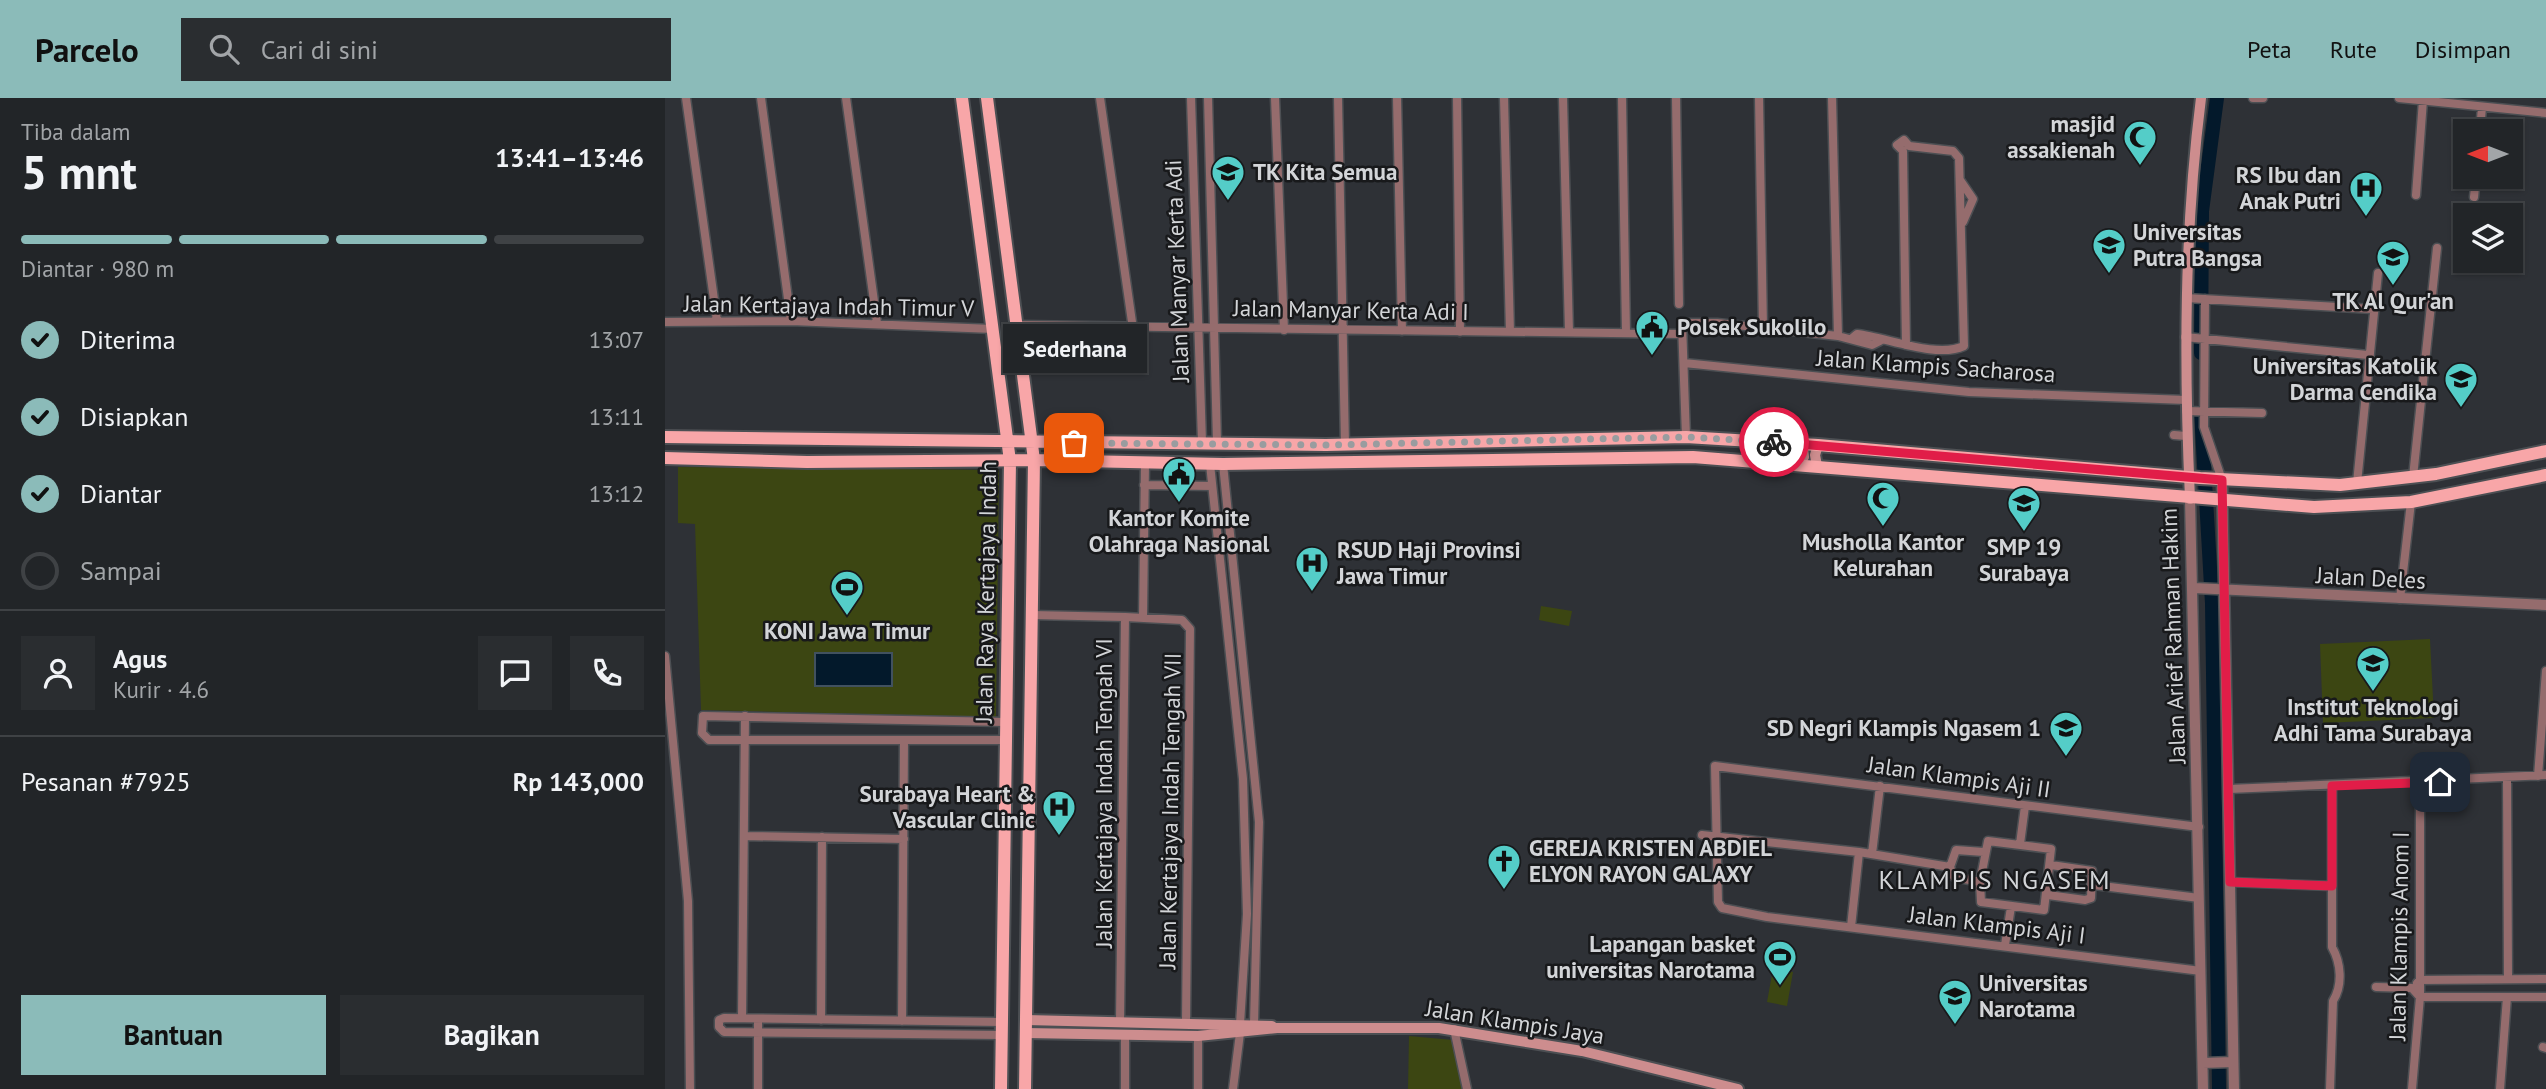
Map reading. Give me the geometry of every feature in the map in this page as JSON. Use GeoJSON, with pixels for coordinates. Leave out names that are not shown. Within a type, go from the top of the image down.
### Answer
{"type":"FeatureCollection","features":[{"type":"Feature","properties":{"kind":"main road","name":"Jalan Raya Kertajaya Indah"},"geometry":{"type":"LineString","coordinates":[[962,98],[1010,461],[1001,1089]]}},
{"type":"Feature","properties":{"kind":"main road","name":"Jalan Raya Kertajaya Indah"},"geometry":{"type":"LineString","coordinates":[[987,98],[1034,443],[1025,1089]]}},
{"type":"Feature","properties":{"kind":"main road","name":"Jalan Arief Rahman Hakim"},"geometry":{"type":"LineString","coordinates":[[2195,499],[2186,436],[2197,337],[2190,198],[2201,98]]}},
{"type":"Feature","properties":{"kind":"main road"},"geometry":{"type":"LineString","coordinates":[[665,437],[1339,445],[1686,437],[1818,445],[2220,480],[2357,483],[2413,477],[2546,451]]}},
{"type":"Feature","properties":{"kind":"main road"},"geometry":{"type":"LineString","coordinates":[[665,437],[689,444],[729,445],[734,449],[732,459]]}},
{"type":"Feature","properties":{"kind":"main road"},"geometry":{"type":"LineString","coordinates":[[757,438],[754,444],[758,452],[795,454],[807,462]]}},
{"type":"Feature","properties":{"kind":"main road"},"geometry":{"type":"LineString","coordinates":[[1797,465],[1804,457],[1803,448],[1798,444]]}},
{"type":"Feature","properties":{"kind":"main road"},"geometry":{"type":"LineString","coordinates":[[1339,445],[1339,463]]}},
{"type":"Feature","properties":{"kind":"main road"},"geometry":{"type":"LineString","coordinates":[[1817,466],[1815,455],[1818,445]]}},
{"type":"Feature","properties":{"kind":"main road"},"geometry":{"type":"LineString","coordinates":[[665,458],[807,462],[1034,460],[1216,464],[1693,457],[2314,507],[2411,502],[2546,475]]}},
{"type":"Feature","properties":{"kind":"main road"},"geometry":{"type":"LineString","coordinates":[[1005,719],[1019,725],[1031,716]]}},
{"type":"Feature","properties":{"kind":"main road"},"geometry":{"type":"LineString","coordinates":[[1005,743],[1016,740],[1031,747]]}},
{"type":"Feature","properties":{"kind":"main road"},"geometry":{"type":"LineString","coordinates":[[1058,1020],[1058,1034]]}},
{"type":"Feature","properties":{"kind":"main road"},"geometry":{"type":"LineString","coordinates":[[1026,1026],[1058,1020],[1186,1022],[1219,1029]]}},
{"type":"Feature","properties":{"kind":"main road"},"geometry":{"type":"LineString","coordinates":[[1026,1026],[1058,1034],[1125,1036],[1198,1035],[1219,1029]]}},
{"type":"Feature","properties":{"kind":"main road","name":"Jalan Klampis Jaya"},"geometry":{"type":"LineString","coordinates":[[1219,1029],[1415,1026],[1454,1029],[1582,1051],[1724,1088],[1738,1089]]}},
{"type":"Feature","properties":{"kind":"street"},"geometry":{"type":"LineString","coordinates":[[686,98],[717,321]]}},
{"type":"Feature","properties":{"kind":"street"},"geometry":{"type":"LineString","coordinates":[[761,98],[791,321]]}},
{"type":"Feature","properties":{"kind":"street"},"geometry":{"type":"LineString","coordinates":[[846,98],[877,323]]}},
{"type":"Feature","properties":{"kind":"street"},"geometry":{"type":"LineString","coordinates":[[1100,98],[1133,329]]}},
{"type":"Feature","properties":{"kind":"street","name":"Jalan Manyar Kerta Adi"},"geometry":{"type":"LineString","coordinates":[[1191,98],[1198,328],[1210,442]]}},
{"type":"Feature","properties":{"kind":"street","name":"Jalan Manyar Kerta Adi"},"geometry":{"type":"LineString","coordinates":[[1207,98],[1210,442]]}},
{"type":"Feature","properties":{"kind":"street"},"geometry":{"type":"LineString","coordinates":[[1275,98],[1284,330]]}},
{"type":"Feature","properties":{"kind":"street"},"geometry":{"type":"LineString","coordinates":[[1338,98],[1342,330],[1339,445]]}},
{"type":"Feature","properties":{"kind":"street"},"geometry":{"type":"LineString","coordinates":[[1397,98],[1402,331]]}},
{"type":"Feature","properties":{"kind":"street"},"geometry":{"type":"LineString","coordinates":[[1457,98],[1460,332]]}},
{"type":"Feature","properties":{"kind":"street"},"geometry":{"type":"LineString","coordinates":[[1504,98],[1510,332]]}},
{"type":"Feature","properties":{"kind":"street"},"geometry":{"type":"LineString","coordinates":[[1563,98],[1569,332]]}},
{"type":"Feature","properties":{"kind":"street"},"geometry":{"type":"LineString","coordinates":[[1622,98],[1626,333]]}},
{"type":"Feature","properties":{"kind":"street"},"geometry":{"type":"LineString","coordinates":[[1676,98],[1679,304]]}},
{"type":"Feature","properties":{"kind":"street"},"geometry":{"type":"LineString","coordinates":[[1759,98],[1763,328]]}},
{"type":"Feature","properties":{"kind":"street"},"geometry":{"type":"LineString","coordinates":[[1832,98],[1838,337]]}},
{"type":"Feature","properties":{"kind":"street"},"geometry":{"type":"LineString","coordinates":[[2253,98],[2263,98]]}},
{"type":"Feature","properties":{"kind":"street"},"geometry":{"type":"LineString","coordinates":[[2399,98],[2546,113]]}},
{"type":"Feature","properties":{"kind":"street"},"geometry":{"type":"LineString","coordinates":[[2416,195],[2423,100]]}},
{"type":"Feature","properties":{"kind":"street"},"geometry":{"type":"LineString","coordinates":[[2481,119],[2482,107]]}},
{"type":"Feature","properties":{"kind":"street"},"geometry":{"type":"LineString","coordinates":[[1686,437],[1682,334],[1685,322],[1838,337],[1851,339],[1856,344],[1872,345],[1880,341],[1906,345],[1955,349],[1964,346],[1962,225],[1956,153],[1906,148],[1906,345]]}},
{"type":"Feature","properties":{"kind":"street"},"geometry":{"type":"LineString","coordinates":[[2474,197],[2475,189]]}},
{"type":"Feature","properties":{"kind":"street"},"geometry":{"type":"LineString","coordinates":[[2413,477],[2438,248]]}},
{"type":"Feature","properties":{"kind":"street"},"geometry":{"type":"LineString","coordinates":[[2357,483],[2378,273]]}},
{"type":"Feature","properties":{"kind":"street"},"geometry":{"type":"LineString","coordinates":[[2234,1089],[2228,1062],[2229,789],[2221,588],[2220,480],[2205,435],[2197,337],[2197,298],[2374,309]]}},
{"type":"Feature","properties":{"kind":"street","name":"Jalan Kertajaya Indah Timur V"},"geometry":{"type":"LineString","coordinates":[[665,322],[791,321],[993,329]]}},
{"type":"Feature","properties":{"kind":"street","name":"Jalan Manyar Kerta Adi I"},"geometry":{"type":"LineString","coordinates":[[1019,325],[1133,329],[1211,327],[1682,334]]}},
{"type":"Feature","properties":{"kind":"street"},"geometry":{"type":"LineString","coordinates":[[2197,337],[2368,355]]}},
{"type":"Feature","properties":{"kind":"street","name":"Jalan Klampis Sacharosa"},"geometry":{"type":"LineString","coordinates":[[1683,363],[1969,392],[2262,413]]}},
{"type":"Feature","properties":{"kind":"street"},"geometry":{"type":"LineString","coordinates":[[2174,435],[2186,436]]}},
{"type":"Feature","properties":{"kind":"street"},"geometry":{"type":"LineString","coordinates":[[1143,618],[1145,463]]}},
{"type":"Feature","properties":{"kind":"street"},"geometry":{"type":"LineString","coordinates":[[1216,464],[1212,486],[1234,630],[1249,778],[1246,1028]]}},
{"type":"Feature","properties":{"kind":"street"},"geometry":{"type":"LineString","coordinates":[[1216,464],[1249,778],[1259,910],[1246,1028],[1233,1089]]}},
{"type":"Feature","properties":{"kind":"street"},"geometry":{"type":"LineString","coordinates":[[1144,485],[1212,486]]}},
{"type":"Feature","properties":{"kind":"street","name":"Jalan Arief Rahman Hakim"},"geometry":{"type":"LineString","coordinates":[[2195,499],[2203,1089]]}},
{"type":"Feature","properties":{"kind":"street"},"geometry":{"type":"LineString","coordinates":[[2400,599],[2411,502]]}},
{"type":"Feature","properties":{"kind":"street","name":"Jalan Deles"},"geometry":{"type":"LineString","coordinates":[[2198,588],[2546,605]]}},
{"type":"Feature","properties":{"kind":"street","name":"Jalan Kertajaya Indah Tengah VI"},"geometry":{"type":"LineString","coordinates":[[1032,615],[1125,617],[1121,1021]]}},
{"type":"Feature","properties":{"kind":"street","name":"Jalan Kertajaya Indah Tengah VII"},"geometry":{"type":"LineString","coordinates":[[1125,617],[1182,620],[1188,624],[1191,637],[1186,1022]]}},
{"type":"Feature","properties":{"kind":"street"},"geometry":{"type":"LineString","coordinates":[[665,656],[688,901],[689,1089]]}},
{"type":"Feature","properties":{"kind":"street"},"geometry":{"type":"LineString","coordinates":[[2229,789],[2420,783],[2542,775],[2546,671]]}},
{"type":"Feature","properties":{"kind":"street"},"geometry":{"type":"LineString","coordinates":[[1005,719],[703,716],[705,738],[1005,743]]}},
{"type":"Feature","properties":{"kind":"street"},"geometry":{"type":"LineString","coordinates":[[742,1018],[745,716]]}},
{"type":"Feature","properties":{"kind":"street"},"geometry":{"type":"LineString","coordinates":[[902,1021],[904,741]]}},
{"type":"Feature","properties":{"kind":"street","name":"Jalan Klampis Aji II"},"geometry":{"type":"LineString","coordinates":[[1715,766],[2199,827]]}},
{"type":"Feature","properties":{"kind":"street","name":"Jalan Klampis Aji I"},"geometry":{"type":"LineString","coordinates":[[1715,766],[1718,902],[1722,908],[2201,971]]}},
{"type":"Feature","properties":{"kind":"street"},"geometry":{"type":"LineString","coordinates":[[2507,778],[2508,979]]}},
{"type":"Feature","properties":{"kind":"street","name":"Jalan Klampis Anom I"},"geometry":{"type":"LineString","coordinates":[[2412,1089],[2420,997],[2420,783]]}},
{"type":"Feature","properties":{"kind":"street"},"geometry":{"type":"LineString","coordinates":[[1872,854],[1880,786]]}},
{"type":"Feature","properties":{"kind":"street"},"geometry":{"type":"LineString","coordinates":[[2330,1089],[2333,1001],[2339,991],[2338,958],[2332,947],[2332,786]]}},
{"type":"Feature","properties":{"kind":"street"},"geometry":{"type":"LineString","coordinates":[[2020,844],[2025,806]]}},
{"type":"Feature","properties":{"kind":"street"},"geometry":{"type":"LineString","coordinates":[[1702,835],[1859,852],[1950,867]]}},
{"type":"Feature","properties":{"kind":"street"},"geometry":{"type":"LineString","coordinates":[[744,836],[904,839]]}},
{"type":"Feature","properties":{"kind":"street"},"geometry":{"type":"LineString","coordinates":[[821,1020],[822,837]]}},
{"type":"Feature","properties":{"kind":"street"},"geometry":{"type":"LineString","coordinates":[[1988,841],[2020,844],[2051,849],[2048,895],[2044,910],[1981,902],[1980,882],[1988,841]]}},
{"type":"Feature","properties":{"kind":"street"},"geometry":{"type":"LineString","coordinates":[[1980,882],[1954,877],[1950,867],[1956,850],[1984,852]]}},
{"type":"Feature","properties":{"kind":"street"},"geometry":{"type":"LineString","coordinates":[[1850,926],[1859,852]]}},
{"type":"Feature","properties":{"kind":"street"},"geometry":{"type":"LineString","coordinates":[[2048,895],[2088,900],[2094,885],[2092,871],[2051,865]]}},
{"type":"Feature","properties":{"kind":"street"},"geometry":{"type":"LineString","coordinates":[[2230,882],[2332,886]]}},
{"type":"Feature","properties":{"kind":"street"},"geometry":{"type":"LineString","coordinates":[[2094,885],[2199,898]]}},
{"type":"Feature","properties":{"kind":"street"},"geometry":{"type":"LineString","coordinates":[[2005,945],[2011,907]]}},
{"type":"Feature","properties":{"kind":"street"},"geometry":{"type":"LineString","coordinates":[[2376,987],[2412,988],[2420,980],[2546,979]]}},
{"type":"Feature","properties":{"kind":"street"},"geometry":{"type":"LineString","coordinates":[[2412,988],[2420,997],[2546,997]]}},
{"type":"Feature","properties":{"kind":"street"},"geometry":{"type":"LineString","coordinates":[[2500,1089],[2507,997]]}},
{"type":"Feature","properties":{"kind":"street"},"geometry":{"type":"LineString","coordinates":[[721,1018],[902,1021],[1002,1029],[758,1033],[720,1030],[721,1018]]}},
{"type":"Feature","properties":{"kind":"street"},"geometry":{"type":"LineString","coordinates":[[758,1019],[758,1089]]}},
{"type":"Feature","properties":{"kind":"street"},"geometry":{"type":"LineString","coordinates":[[1454,1029],[1467,1089]]}},
{"type":"Feature","properties":{"kind":"street"},"geometry":{"type":"LineString","coordinates":[[1198,1035],[1198,1089]]}},
{"type":"Feature","properties":{"kind":"street"},"geometry":{"type":"LineString","coordinates":[[1125,1036],[1125,1089]]}},
{"type":"Feature","properties":{"kind":"street"},"geometry":{"type":"LineString","coordinates":[[2204,1063],[2228,1062]]}},
{"type":"Feature","properties":{"kind":"green space","name":"KONI Jawa Timur"},"geometry":{"type":"Polygon","coordinates":[[[678,467],[999,470],[996,717],[701,710],[695,524],[678,523],[678,467]]]}},
{"type":"Feature","properties":{"kind":"green space"},"geometry":{"type":"Polygon","coordinates":[[[1541,606],[1572,611],[1569,626],[1539,620],[1541,606]]]}},
{"type":"Feature","properties":{"kind":"green space"},"geometry":{"type":"Polygon","coordinates":[[[2430,639],[2434,718],[2323,723],[2320,644],[2430,639]]]}},
{"type":"Feature","properties":{"kind":"green space","name":"Lapangan basket universitas Narotama"},"geometry":{"type":"Polygon","coordinates":[[[1773,969],[1793,972],[1787,1006],[1767,1002],[1773,969]]]}},
{"type":"Feature","properties":{"kind":"green space"},"geometry":{"type":"Polygon","coordinates":[[[1409,1036],[1453,1040],[1467,1089],[1408,1089],[1409,1036]]]}},
{"type":"Feature","properties":{"kind":"water"},"geometry":{"type":"Polygon","coordinates":[[[815,653],[892,653],[892,686],[815,686],[815,653]]]}},
{"type":"Feature","properties":{"kind":"waterway"},"geometry":{"type":"LineString","coordinates":[[2201,353],[2202,211],[2217,98]]}},
{"type":"Feature","properties":{"kind":"waterway"},"geometry":{"type":"LineString","coordinates":[[2201,412],[2212,603],[2219,1089]]}},
{"type":"Feature","properties":{"kind":"way so far"},"geometry":{"type":"LineString","coordinates":[[1074,443],[1217,442],[1326,445],[1686,437],[1774,442]]}},
{"type":"Feature","properties":{"kind":"place","name":"masjid assakienah"},"geometry":{"type":"Point","coordinates":[2140,167]}},
{"type":"Feature","properties":{"kind":"place","name":"TK Kita Semua"},"geometry":{"type":"Point","coordinates":[1228,202]}},
{"type":"Feature","properties":{"kind":"place","name":"RS Ibu dan Anak Putri"},"geometry":{"type":"Point","coordinates":[2366,218]}},
{"type":"Feature","properties":{"kind":"place","name":"Universitas Putra Bangsa"},"geometry":{"type":"Point","coordinates":[2109,275]}},
{"type":"Feature","properties":{"kind":"place","name":"TK Al Qur'an"},"geometry":{"type":"Point","coordinates":[2393,287]}},
{"type":"Feature","properties":{"kind":"place","name":"Polsek Sukolilo"},"geometry":{"type":"Point","coordinates":[1652,357]}},
{"type":"Feature","properties":{"kind":"place","name":"Universitas Katolik Darma Cendika"},"geometry":{"type":"Point","coordinates":[2461,409]}},
{"type":"Feature","properties":{"kind":"place","name":"Sederhana"},"geometry":{"type":"Point","coordinates":[1074,443]}},
{"type":"Feature","properties":{"kind":"place","name":"Kantor Komite Olahraga Nasional"},"geometry":{"type":"Point","coordinates":[1179,504]}},
{"type":"Feature","properties":{"kind":"place","name":"Musholla Kantor Kelurahan"},"geometry":{"type":"Point","coordinates":[1883,528]}},
{"type":"Feature","properties":{"kind":"place","name":"SMP 19 Surabaya"},"geometry":{"type":"Point","coordinates":[2024,533]}},
{"type":"Feature","properties":{"kind":"place","name":"RSUD Haji Provinsi Jawa Timur"},"geometry":{"type":"Point","coordinates":[1312,593]}},
{"type":"Feature","properties":{"kind":"place","name":"KONI Jawa Timur"},"geometry":{"type":"Point","coordinates":[847,617]}},
{"type":"Feature","properties":{"kind":"place","name":"Institut Teknologi Adhi Tama Surabaya"},"geometry":{"type":"Point","coordinates":[2373,693]}},
{"type":"Feature","properties":{"kind":"place","name":"SD Negri Klampis Ngasem 1"},"geometry":{"type":"Point","coordinates":[2066,758]}},
{"type":"Feature","properties":{"kind":"place","name":"Surabaya Heart & Vascular Clinic"},"geometry":{"type":"Point","coordinates":[1059,837]}},
{"type":"Feature","properties":{"kind":"place","name":"GEREJA KRISTEN ABDIEL ELYON RAYON GALAXY"},"geometry":{"type":"Point","coordinates":[1504,891]}},
{"type":"Feature","properties":{"kind":"place","name":"Lapangan basket universitas Narotama"},"geometry":{"type":"Point","coordinates":[1780,987]}},
{"type":"Feature","properties":{"kind":"place","name":"Universitas Narotama"},"geometry":{"type":"Point","coordinates":[1955,1026]}},
{"type":"Feature","properties":{"kind":"district","name":"KLAMPIS NGASEM"},"geometry":{"type":"Point","coordinates":[1995,880]}},
{"type":"Feature","properties":{"kind":"route"},"geometry":{"type":"LineString","coordinates":[[1774,442],[2222,480],[2230,882],[2332,886],[2332,786],[2440,782]]}}]}
